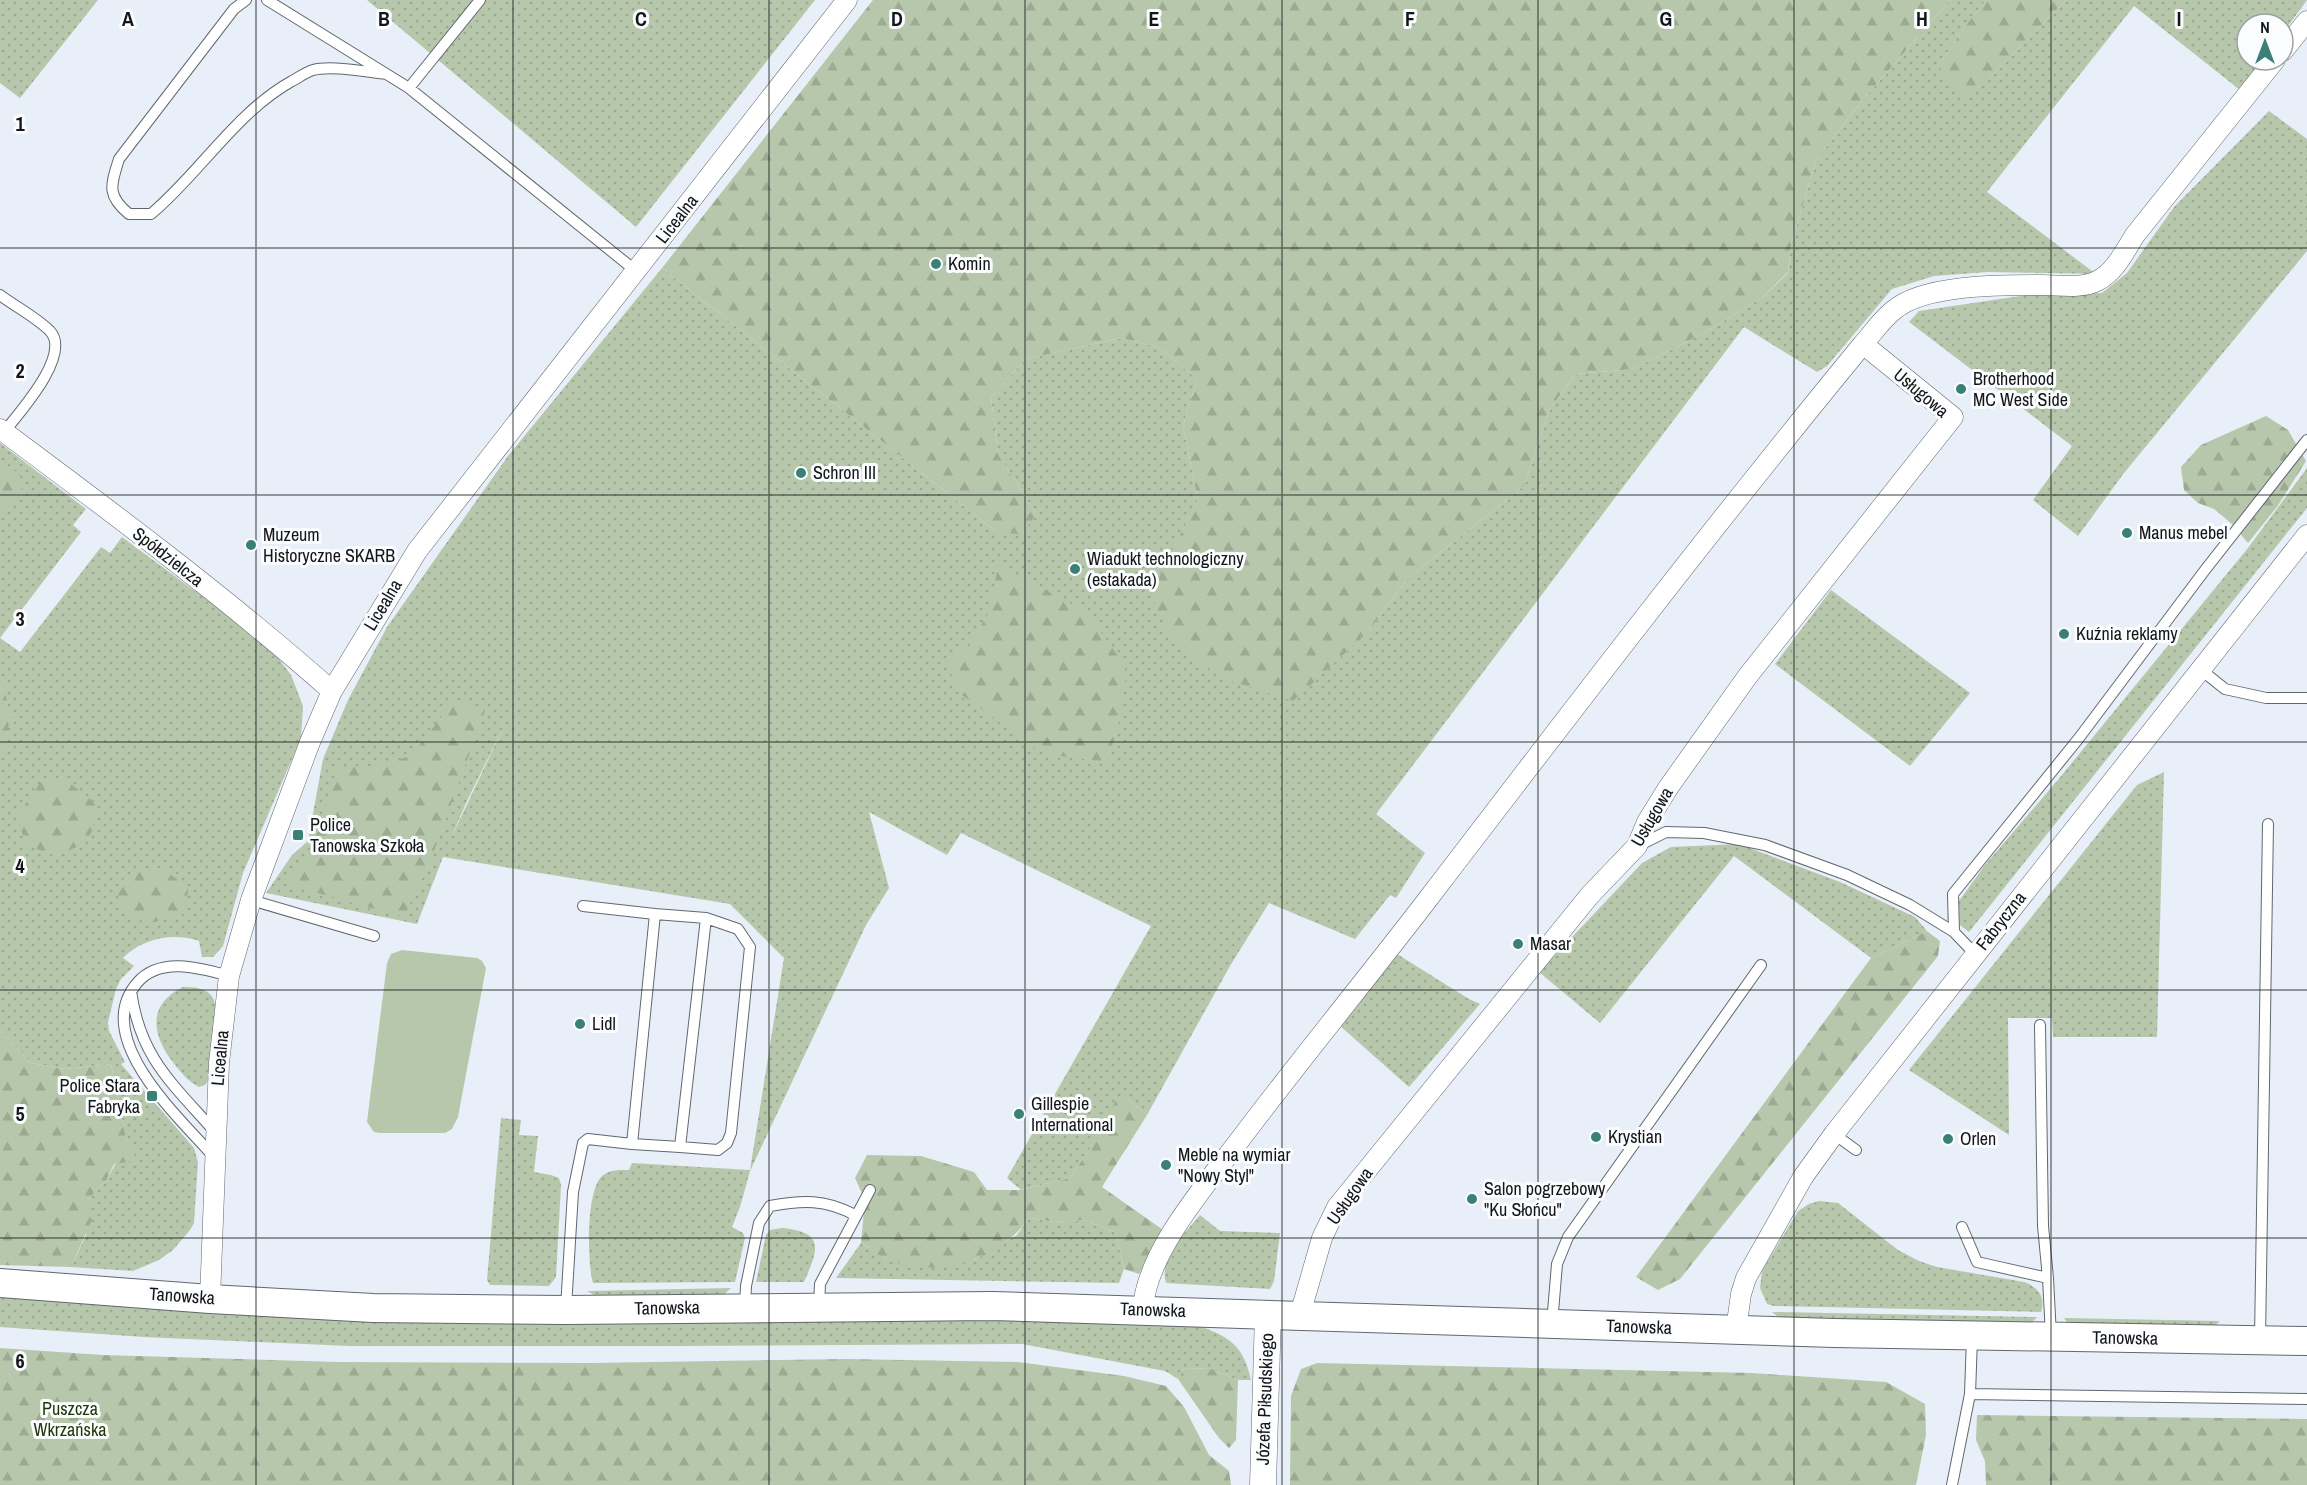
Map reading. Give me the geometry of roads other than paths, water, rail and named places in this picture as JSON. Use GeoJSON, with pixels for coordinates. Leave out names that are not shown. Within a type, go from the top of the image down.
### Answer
{"type":"FeatureCollection","features":[{"type":"Feature","properties":{"kind":"main road","name":"Tanowska"},"geometry":{"type":"LineString","coordinates":[[0,1283],[210,1299],[373,1308],[566,1310],[993,1306],[1736,1330],[2307,1341]]}},
{"type":"Feature","properties":{"kind":"street","name":"Licealna"},"geometry":{"type":"LineString","coordinates":[[210,1299],[219,1063],[229,976],[251,900],[306,751],[332,691],[417,551],[847,0]]}},
{"type":"Feature","properties":{"kind":"street"},"geometry":{"type":"LineString","coordinates":[[2295,36],[2307,21]]}},
{"type":"Feature","properties":{"kind":"street"},"geometry":{"type":"LineString","coordinates":[[1143,1310],[1148,1282],[1157,1259],[1196,1198],[1314,1042],[1771,456],[1894,309],[1916,298],[1936,293],[1994,286],[2073,286],[2098,280],[2118,262],[2135,235],[2265,72]]}},
{"type":"Feature","properties":{"kind":"street","name":"Usługowa"},"geometry":{"type":"LineString","coordinates":[[1302,1315],[1302,1304],[1322,1238],[1337,1207],[1590,895],[1638,846],[1647,822],[1668,788],[1747,677],[1953,417],[1863,344]]}},
{"type":"Feature","properties":{"kind":"street","name":"Spółdzielcza"},"geometry":{"type":"LineString","coordinates":[[2,430],[282,646],[332,691]]}},
{"type":"Feature","properties":{"kind":"street","name":"Fabryczna"},"geometry":{"type":"LineString","coordinates":[[1736,1330],[1739,1301],[1746,1278],[1803,1177],[1975,954],[2307,535]]}},
{"type":"Feature","properties":{"kind":"street","name":"Józefa Piłsudskiego"},"geometry":{"type":"LineString","coordinates":[[1263,1485],[1268,1314]]}},
{"type":"Feature","properties":{"kind":"lane"},"geometry":{"type":"LineString","coordinates":[[246,0],[234,9],[119,159],[110,186],[116,204],[129,214],[151,214],[166,201],[222,139],[279,89],[312,70],[345,69],[387,74]]}},
{"type":"Feature","properties":{"kind":"lane"},"geometry":{"type":"LineString","coordinates":[[267,0],[410,88],[636,271]]}},
{"type":"Feature","properties":{"kind":"lane"},"geometry":{"type":"LineString","coordinates":[[410,88],[480,0]]}},
{"type":"Feature","properties":{"kind":"lane"},"geometry":{"type":"LineString","coordinates":[[0,295],[51,332],[56,347],[50,366],[40,385],[2,430]]}},
{"type":"Feature","properties":{"kind":"lane"},"geometry":{"type":"LineString","coordinates":[[1954,932],[1953,894],[2079,738],[2205,570],[2307,440]]}},
{"type":"Feature","properties":{"kind":"lane"},"geometry":{"type":"LineString","coordinates":[[2200,669],[2225,689],[2266,698],[2307,698]]}},
{"type":"Feature","properties":{"kind":"lane"},"geometry":{"type":"LineString","coordinates":[[2260,1340],[2268,824]]}},
{"type":"Feature","properties":{"kind":"lane"},"geometry":{"type":"LineString","coordinates":[[1638,846],[1666,832],[1704,833],[1765,844],[1847,875],[1910,905],[1954,932],[1975,954]]}},
{"type":"Feature","properties":{"kind":"lane"},"geometry":{"type":"LineString","coordinates":[[251,900],[374,936]]}},
{"type":"Feature","properties":{"kind":"lane"},"geometry":{"type":"LineString","coordinates":[[566,1310],[573,1192],[583,1143],[588,1140],[718,1150],[727,1143],[731,1132],[750,947],[738,929],[706,918],[583,906]]}},
{"type":"Feature","properties":{"kind":"lane"},"geometry":{"type":"LineString","coordinates":[[632,1144],[655,914]]}},
{"type":"Feature","properties":{"kind":"lane"},"geometry":{"type":"LineString","coordinates":[[680,1147],[706,918]]}},
{"type":"Feature","properties":{"kind":"lane"},"geometry":{"type":"LineString","coordinates":[[214,1157],[161,1096],[137,1063],[128,1041],[123,1018],[131,991],[139,980],[148,974],[172,966],[199,968],[229,976]]}},
{"type":"Feature","properties":{"kind":"lane"},"geometry":{"type":"LineString","coordinates":[[1552,1324],[1557,1264],[1568,1237],[1761,966]]}},
{"type":"Feature","properties":{"kind":"lane"},"geometry":{"type":"LineString","coordinates":[[131,991],[136,1022],[152,1058],[215,1132]]}},
{"type":"Feature","properties":{"kind":"lane"},"geometry":{"type":"LineString","coordinates":[[2040,1025],[2043,1226],[2051,1336]]}},
{"type":"Feature","properties":{"kind":"lane"},"geometry":{"type":"LineString","coordinates":[[1834,1134],[1856,1150]]}},
{"type":"Feature","properties":{"kind":"lane"},"geometry":{"type":"LineString","coordinates":[[819,1306],[820,1284],[870,1190]]}},
{"type":"Feature","properties":{"kind":"lane"},"geometry":{"type":"LineString","coordinates":[[745,1307],[746,1286],[759,1222],[770,1206],[799,1200],[838,1206],[855,1215]]}},
{"type":"Feature","properties":{"kind":"lane"},"geometry":{"type":"LineString","coordinates":[[1962,1227],[1977,1262],[2048,1278]]}},
{"type":"Feature","properties":{"kind":"lane"},"geometry":{"type":"LineString","coordinates":[[1952,1485],[1970,1394],[1972,1334]]}},
{"type":"Feature","properties":{"kind":"lane"},"geometry":{"type":"LineString","coordinates":[[1970,1394],[2307,1399]]}},
{"type":"Feature","properties":{"kind":"place","name":"Komin"},"geometry":{"type":"Point","coordinates":[936,264]}},
{"type":"Feature","properties":{"kind":"place","name":"Brotherhood MC West Side"},"geometry":{"type":"Point","coordinates":[1961,389]}},
{"type":"Feature","properties":{"kind":"place","name":"Schron III"},"geometry":{"type":"Point","coordinates":[801,473]}},
{"type":"Feature","properties":{"kind":"place","name":"Manus mebel"},"geometry":{"type":"Point","coordinates":[2127,533]}},
{"type":"Feature","properties":{"kind":"place","name":"Muzeum Historyczne SKARB"},"geometry":{"type":"Point","coordinates":[251,545]}},
{"type":"Feature","properties":{"kind":"place","name":"Wiadukt technologiczny (estakada)"},"geometry":{"type":"Point","coordinates":[1075,569]}},
{"type":"Feature","properties":{"kind":"place","name":"Kuźnia reklamy"},"geometry":{"type":"Point","coordinates":[2064,634]}},
{"type":"Feature","properties":{"kind":"place","name":"Police Tanowska Szkoła"},"geometry":{"type":"Point","coordinates":[298,835]}},
{"type":"Feature","properties":{"kind":"place","name":"Masar"},"geometry":{"type":"Point","coordinates":[1518,944]}},
{"type":"Feature","properties":{"kind":"place","name":"Lidl"},"geometry":{"type":"Point","coordinates":[580,1024]}},
{"type":"Feature","properties":{"kind":"place","name":"Police Stara Fabryka"},"geometry":{"type":"Point","coordinates":[152,1096]}},
{"type":"Feature","properties":{"kind":"place","name":"Gillespie International"},"geometry":{"type":"Point","coordinates":[1019,1114]}},
{"type":"Feature","properties":{"kind":"place","name":"Krystian"},"geometry":{"type":"Point","coordinates":[1596,1137]}},
{"type":"Feature","properties":{"kind":"place","name":"Orlen"},"geometry":{"type":"Point","coordinates":[1948,1139]}},
{"type":"Feature","properties":{"kind":"place","name":"Meble na wymiar \"Nowy Styl\""},"geometry":{"type":"Point","coordinates":[1166,1165]}},
{"type":"Feature","properties":{"kind":"place","name":"Salon pogrzebowy \"Ku Słońcu\""},"geometry":{"type":"Point","coordinates":[1472,1199]}},
{"type":"Feature","properties":{"kind":"park label","name":"Puszcza Wkrzańska"},"geometry":{"type":"Point","coordinates":[70,1419]}}]}
